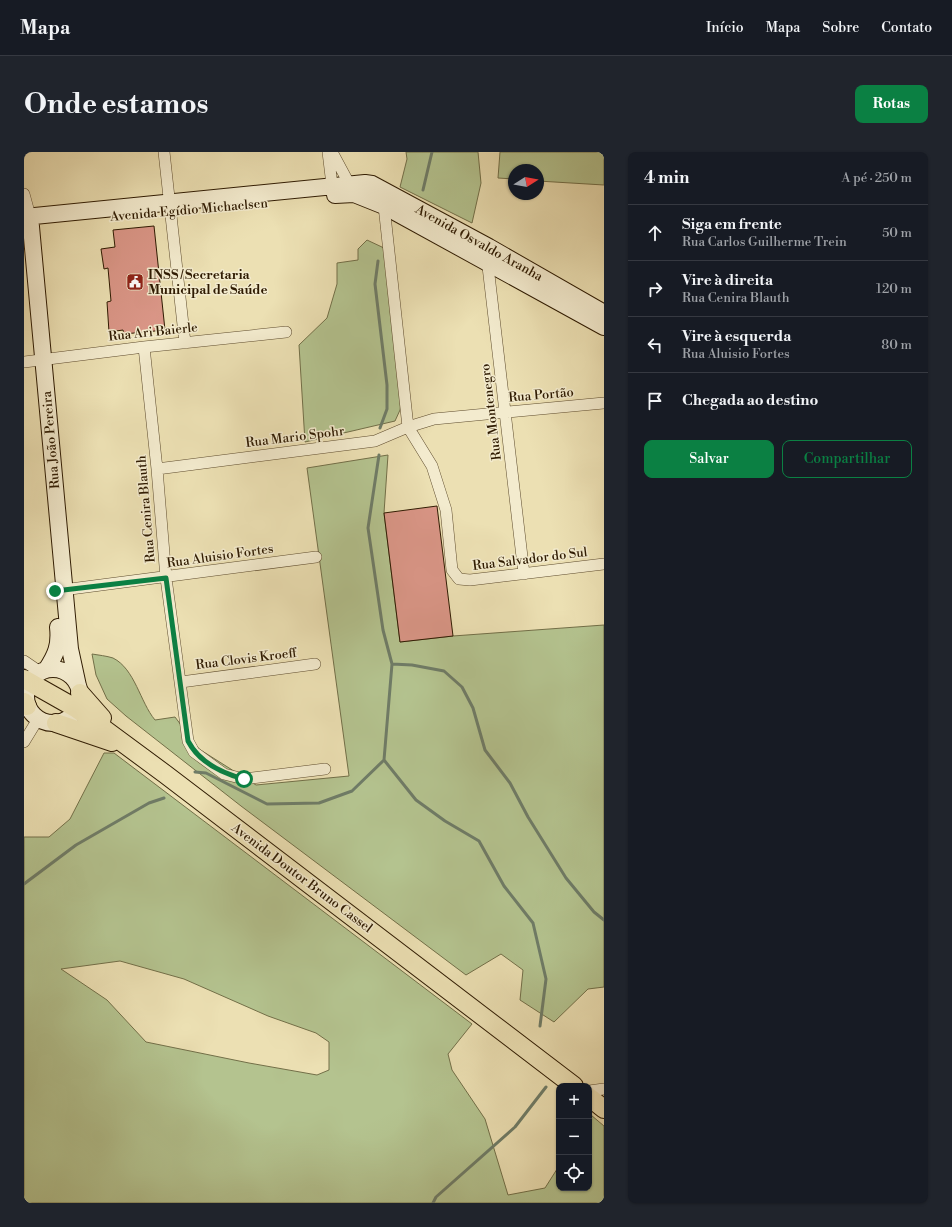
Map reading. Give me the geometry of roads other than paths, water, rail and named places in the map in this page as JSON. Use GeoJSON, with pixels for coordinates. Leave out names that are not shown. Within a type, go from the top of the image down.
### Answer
{"type":"FeatureCollection","features":[{"type":"Feature","properties":{"kind":"main road","name":"Avenida Osvaldo Aranha"},"geometry":{"type":"LineString","coordinates":[[352,189],[365,183],[372,184],[604,327]]}},
{"type":"Feature","properties":{"kind":"main road","name":"Avenida Egídio Michaelsen"},"geometry":{"type":"LineString","coordinates":[[27,221],[352,189]]}},
{"type":"Feature","properties":{"kind":"main road","name":"Avenida Osvaldo Aranha"},"geometry":{"type":"LineString","coordinates":[[352,189],[604,313]]}},
{"type":"Feature","properties":{"kind":"main road","name":"Rua João Pereira"},"geometry":{"type":"LineString","coordinates":[[27,221],[33,360]]}},
{"type":"Feature","properties":{"kind":"main road","name":"Rua João Pereira"},"geometry":{"type":"LineString","coordinates":[[24,265],[33,360],[60,590],[78,696]]}},
{"type":"Feature","properties":{"kind":"main road","name":"Rua João Pereira"},"geometry":{"type":"LineString","coordinates":[[35,675],[56,655],[59,645],[60,590]]}},
{"type":"Feature","properties":{"kind":"main road"},"geometry":{"type":"LineString","coordinates":[[59,669],[70,675],[78,696],[65,721],[47,723],[30,709],[26,697],[35,675],[59,669]]}},
{"type":"Feature","properties":{"kind":"main road"},"geometry":{"type":"LineString","coordinates":[[35,675],[78,696],[128,747]]}},
{"type":"Feature","properties":{"kind":"main road"},"geometry":{"type":"LineString","coordinates":[[56,723],[128,747]]}},
{"type":"Feature","properties":{"kind":"main road","name":"Avenida Doutor Bruno Cassel"},"geometry":{"type":"LineString","coordinates":[[128,747],[570,1083]]}},
{"type":"Feature","properties":{"kind":"main road"},"geometry":{"type":"LineString","coordinates":[[592,1099],[604,1109]]}},
{"type":"Feature","properties":{"kind":"street"},"geometry":{"type":"LineString","coordinates":[[164,152],[185,343]]}},
{"type":"Feature","properties":{"kind":"street"},"geometry":{"type":"LineString","coordinates":[[328,152],[333,191]]}},
{"type":"Feature","properties":{"kind":"street"},"geometry":{"type":"LineString","coordinates":[[332,152],[352,189]]}},
{"type":"Feature","properties":{"kind":"street","name":"Rua João Pereira"},"geometry":{"type":"LineString","coordinates":[[24,194],[27,221]]}},
{"type":"Feature","properties":{"kind":"street"},"geometry":{"type":"LineString","coordinates":[[384,206],[408,427]]}},
{"type":"Feature","properties":{"kind":"street","name":"Rua Montenegro"},"geometry":{"type":"LineString","coordinates":[[488,255],[524,574]]}},
{"type":"Feature","properties":{"kind":"street","name":"Rua Ari Baierle"},"geometry":{"type":"LineString","coordinates":[[33,360],[286,332]]}},
{"type":"Feature","properties":{"kind":"street","name":"Rua Cenira Blauth"},"geometry":{"type":"LineString","coordinates":[[144,347],[157,469],[166,578],[188,741],[194,752],[224,774],[244,779],[326,769]]}},
{"type":"Feature","properties":{"kind":"street","name":"Rua Portão"},"geometry":{"type":"LineString","coordinates":[[434,419],[604,403]]}},
{"type":"Feature","properties":{"kind":"street","name":"Rua Mario Spohr"},"geometry":{"type":"LineString","coordinates":[[157,469],[375,441],[408,427],[434,419]]}},
{"type":"Feature","properties":{"kind":"street","name":"Rua Salvador do Sul"},"geometry":{"type":"LineString","coordinates":[[408,427],[432,466],[446,510],[452,570],[459,579],[470,580],[604,564]]}},
{"type":"Feature","properties":{"kind":"street","name":"Rua Aluisio Fortes"},"geometry":{"type":"LineString","coordinates":[[60,590],[166,578],[316,557]]}},
{"type":"Feature","properties":{"kind":"street"},"geometry":{"type":"LineString","coordinates":[[24,661],[35,675]]}},
{"type":"Feature","properties":{"kind":"street","name":"Rua Clovis Kroeff"},"geometry":{"type":"LineString","coordinates":[[181,682],[315,664]]}},
{"type":"Feature","properties":{"kind":"street"},"geometry":{"type":"LineString","coordinates":[[24,742],[30,709]]}},
{"type":"Feature","properties":{"kind":"street"},"geometry":{"type":"LineString","coordinates":[[592,1091],[604,1089]]}},
{"type":"Feature","properties":{"kind":"waterway"},"geometry":{"type":"LineString","coordinates":[[423,190],[432,152]]}},
{"type":"Feature","properties":{"kind":"waterway"},"geometry":{"type":"LineString","coordinates":[[378,261],[375,284],[387,385],[387,409],[380,428]]}},
{"type":"Feature","properties":{"kind":"waterway"},"geometry":{"type":"LineString","coordinates":[[195,772],[206,773],[267,804],[319,803],[352,791],[384,760],[392,664],[383,630],[368,528],[379,455]]}},
{"type":"Feature","properties":{"kind":"waterway"},"geometry":{"type":"LineString","coordinates":[[392,664],[412,665],[444,671],[462,687],[473,708],[485,750],[510,783],[528,817],[566,878],[594,912],[604,920]]}},
{"type":"Feature","properties":{"kind":"waterway"},"geometry":{"type":"LineString","coordinates":[[384,760],[416,800],[445,821],[479,841],[504,886],[533,923],[546,979],[540,1026]]}},
{"type":"Feature","properties":{"kind":"waterway"},"geometry":{"type":"LineString","coordinates":[[24,884],[76,845],[149,803],[164,798]]}},
{"type":"Feature","properties":{"kind":"waterway"},"geometry":{"type":"LineString","coordinates":[[433,1203],[436,1197],[515,1127],[546,1087]]}},
{"type":"Feature","properties":{"kind":"place","name":"INSS / Secretaria Municipal de Saúde"},"geometry":{"type":"Point","coordinates":[135,282]}}]}
